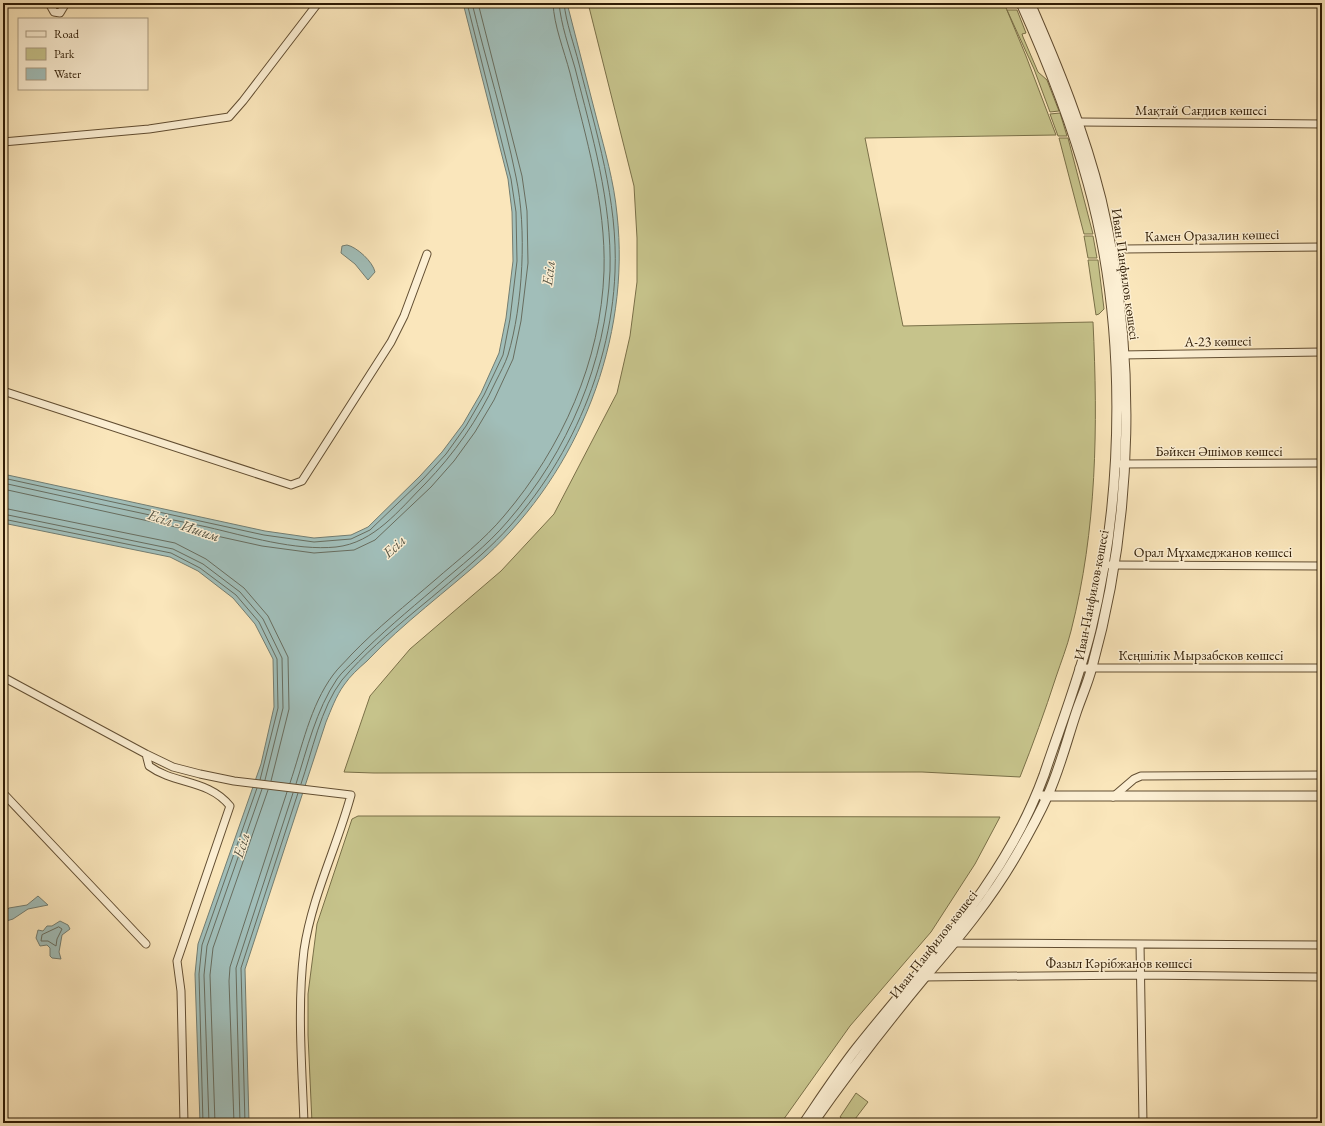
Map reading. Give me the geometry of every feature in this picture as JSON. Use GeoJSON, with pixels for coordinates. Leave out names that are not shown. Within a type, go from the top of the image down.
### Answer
{"type":"FeatureCollection","features":[{"type":"Feature","properties":{"kind":"street"},"geometry":{"type":"LineString","coordinates":[[49,3],[54,12],[60,13],[66,3]]}},
{"type":"Feature","properties":{"kind":"street"},"geometry":{"type":"LineString","coordinates":[[3,142],[149,129],[228,117],[243,101],[318,3]]}},
{"type":"Feature","properties":{"kind":"street","name":"Иван Панфилов көшесі"},"geometry":{"type":"LineString","coordinates":[[1021,3],[1069,122],[1108,252]]}},
{"type":"Feature","properties":{"kind":"street","name":"Иван Панфилов көшесі"},"geometry":{"type":"LineString","coordinates":[[804,1123],[856,1049],[983,907],[1016,856],[1047,796],[1092,668],[1109,565],[1119,464],[1117,421],[1119,355],[1101,200],[1079,122],[1030,3]]}},
{"type":"Feature","properties":{"kind":"street","name":"Мақтай Сағдиев көшесі"},"geometry":{"type":"LineString","coordinates":[[1079,122],[1322,124]]}},
{"type":"Feature","properties":{"kind":"street","name":"Камен Оразалин көшесі"},"geometry":{"type":"LineString","coordinates":[[1108,252],[1124,249],[1322,247]]}},
{"type":"Feature","properties":{"kind":"street"},"geometry":{"type":"LineString","coordinates":[[3,392],[291,485],[302,481],[391,342],[404,316],[427,254]]}},
{"type":"Feature","properties":{"kind":"street","name":"А-23 көшесі"},"geometry":{"type":"LineString","coordinates":[[1119,355],[1322,352]]}},
{"type":"Feature","properties":{"kind":"street","name":"Бәйкен Әшімов көшесі"},"geometry":{"type":"LineString","coordinates":[[1119,464],[1322,463]]}},
{"type":"Feature","properties":{"kind":"street","name":"Иван Панфилов көшесі"},"geometry":{"type":"LineString","coordinates":[[952,941],[974,904],[1009,851],[1036,796],[1079,668],[1109,565]]}},
{"type":"Feature","properties":{"kind":"street","name":"Орал Мұхамеджанов көшесі"},"geometry":{"type":"LineString","coordinates":[[1109,565],[1322,566]]}},
{"type":"Feature","properties":{"kind":"street","name":"Кеңшілік Мырзабеков көшесі"},"geometry":{"type":"LineString","coordinates":[[1079,668],[1322,668]]}},
{"type":"Feature","properties":{"kind":"street"},"geometry":{"type":"LineString","coordinates":[[3,677],[146,754],[174,767],[234,781],[351,795],[314,907],[304,949],[301,997],[304,1123]]}},
{"type":"Feature","properties":{"kind":"street"},"geometry":{"type":"LineString","coordinates":[[146,754],[149,766],[161,774],[207,788],[222,796],[230,806],[177,961],[181,992],[184,1123]]}},
{"type":"Feature","properties":{"kind":"street"},"geometry":{"type":"LineString","coordinates":[[1113,797],[1128,784],[1141,776],[1322,775]]}},
{"type":"Feature","properties":{"kind":"street"},"geometry":{"type":"LineString","coordinates":[[3,793],[146,944]]}},
{"type":"Feature","properties":{"kind":"street"},"geometry":{"type":"LineString","coordinates":[[1036,796],[1322,796]]}},
{"type":"Feature","properties":{"kind":"street"},"geometry":{"type":"LineString","coordinates":[[952,941],[1322,945]]}},
{"type":"Feature","properties":{"kind":"street"},"geometry":{"type":"LineString","coordinates":[[1140,944],[1143,1123]]}},
{"type":"Feature","properties":{"kind":"street","name":"Фазыл Кәрібжанов көшесі"},"geometry":{"type":"LineString","coordinates":[[921,977],[1141,975],[1322,977]]}},
{"type":"Feature","properties":{"kind":"street","name":"Иван Панфилов көшесі"},"geometry":{"type":"LineString","coordinates":[[813,1123],[852,1068],[921,977]]}},
{"type":"Feature","properties":{"kind":"green space"},"geometry":{"type":"Polygon","coordinates":[[[588,3],[1004,3],[1056,135],[865,138],[903,326],[1093,322],[1095,361],[1094,478],[1091,516],[1080,593],[1068,643],[1020,777],[922,772],[344,772],[370,696],[410,649],[501,571],[554,514],[617,393],[630,336],[637,282],[637,238],[634,186],[588,3]]]}},
{"type":"Feature","properties":{"kind":"green space"},"geometry":{"type":"Polygon","coordinates":[[[1007,10],[1017,10],[1026,33],[1022,34],[1023,37],[1038,72],[1047,80],[1059,111],[1050,112],[1034,69],[1007,10]]]}},
{"type":"Feature","properties":{"kind":"green space"},"geometry":{"type":"Polygon","coordinates":[[[1060,113],[1067,136],[1058,136],[1050,114],[1060,113]]]}},
{"type":"Feature","properties":{"kind":"green space"},"geometry":{"type":"Polygon","coordinates":[[[1059,138],[1068,138],[1093,234],[1084,234],[1059,138]]]}},
{"type":"Feature","properties":{"kind":"green space"},"geometry":{"type":"Polygon","coordinates":[[[1084,236],[1093,236],[1097,258],[1088,258],[1084,236]]]}},
{"type":"Feature","properties":{"kind":"green space"},"geometry":{"type":"Polygon","coordinates":[[[1088,260],[1098,260],[1104,309],[1096,315],[1088,260]]]}},
{"type":"Feature","properties":{"kind":"green space"},"geometry":{"type":"Polygon","coordinates":[[[358,816],[1000,817],[975,864],[931,932],[850,1026],[781,1123],[312,1123],[308,1035],[308,994],[317,924],[352,819],[358,816]]]}},
{"type":"Feature","properties":{"kind":"green space"},"geometry":{"type":"Polygon","coordinates":[[[856,1093],[868,1102],[852,1123],[848,1123],[840,1117],[856,1093]]]}},
{"type":"Feature","properties":{"kind":"water"},"geometry":{"type":"Polygon","coordinates":[[[463,3],[567,3],[609,167],[617,214],[619,261],[616,308],[606,355],[592,400],[572,443],[548,484],[519,522],[486,556],[410,620],[352,675],[346,682],[334,703],[326,722],[245,969],[249,1123],[200,1123],[195,974],[198,944],[261,764],[274,707],[273,659],[255,624],[233,598],[198,571],[170,557],[3,523],[3,474],[265,531],[314,538],[351,535],[368,527],[420,476],[442,452],[463,424],[481,393],[499,353],[506,318],[513,261],[512,212],[508,179],[463,3]]]}},
{"type":"Feature","properties":{"kind":"water"},"geometry":{"type":"Polygon","coordinates":[[[347,245],[360,252],[374,268],[375,272],[368,280],[355,264],[341,253],[342,246],[347,245]]]}},
{"type":"Feature","properties":{"kind":"water"},"geometry":{"type":"Polygon","coordinates":[[[38,896],[48,905],[28,909],[13,919],[3,922],[3,913],[9,908],[27,905],[38,896]]]}},
{"type":"Feature","properties":{"kind":"water"},"geometry":{"type":"Polygon","coordinates":[[[60,921],[68,925],[70,929],[62,935],[59,952],[61,959],[52,958],[50,956],[50,948],[47,945],[40,946],[36,938],[38,930],[43,931],[47,926],[52,926],[60,921]]]}},
{"type":"Feature","properties":{"kind":"water label","name":"Есіл"},"geometry":{"type":"Point","coordinates":[548,273]}},
{"type":"Feature","properties":{"kind":"water label","name":"Есіл - Ишим"},"geometry":{"type":"Point","coordinates":[184,525]}},
{"type":"Feature","properties":{"kind":"water label","name":"Есіл"},"geometry":{"type":"Point","coordinates":[394,546]}},
{"type":"Feature","properties":{"kind":"water label","name":"Есіл"},"geometry":{"type":"Point","coordinates":[241,845]}}]}
